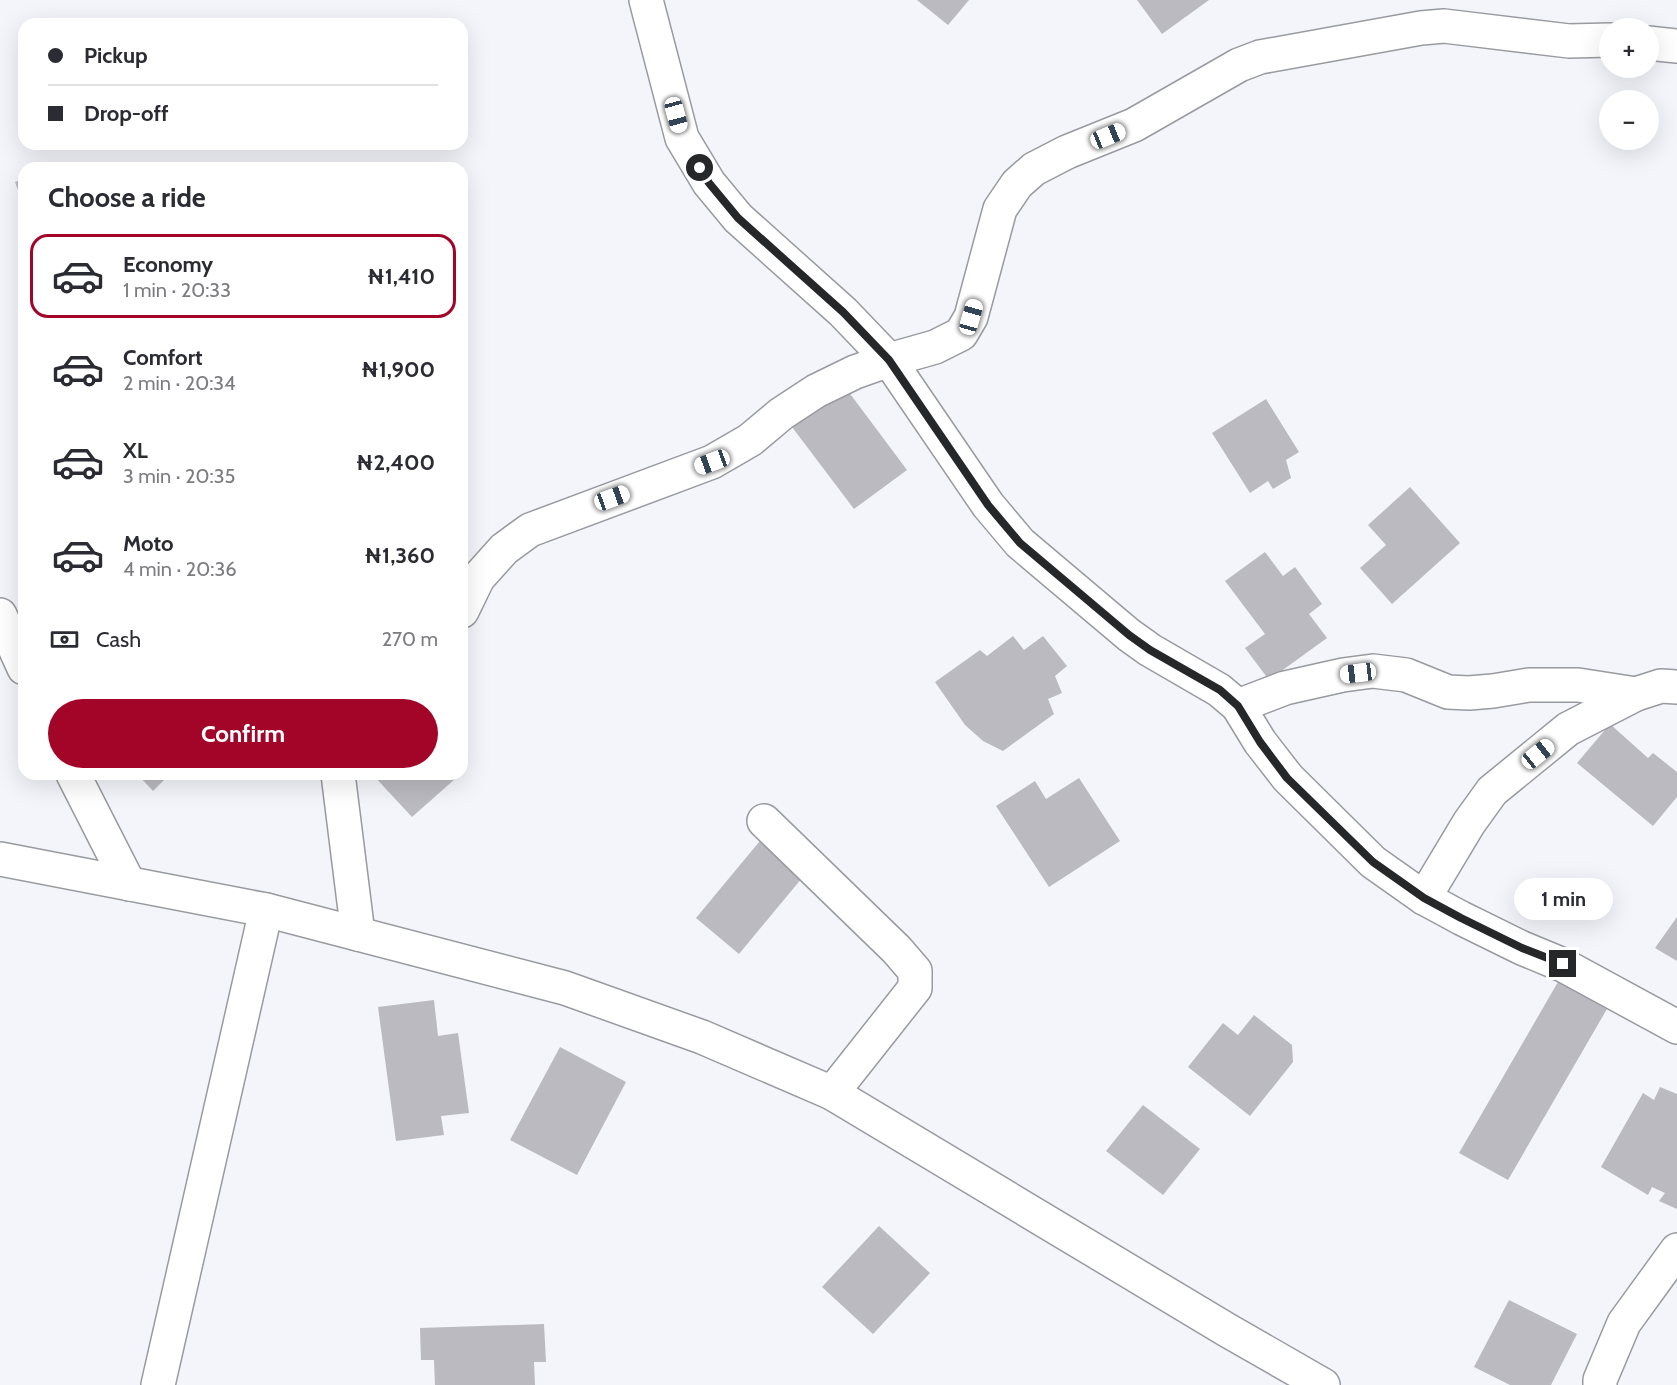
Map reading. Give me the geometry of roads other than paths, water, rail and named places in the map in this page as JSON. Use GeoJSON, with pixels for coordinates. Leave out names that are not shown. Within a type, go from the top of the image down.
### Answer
{"type":"FeatureCollection","features":[{"type":"Feature","properties":{"kind":"street"},"geometry":{"type":"LineString","coordinates":[[646,0],[682,138],[709,183],[738,218],[843,312],[889,360],[988,505],[1020,543],[1129,635],[1150,650],[1220,690],[1238,706],[1260,742],[1287,778],[1373,862],[1424,898],[1522,948],[1563,964],[1677,1027]]}},
{"type":"Feature","properties":{"kind":"street"},"geometry":{"type":"LineString","coordinates":[[468,599],[478,578],[504,549],[530,530],[712,462],[750,440],[781,414],[816,391],[855,372],[935,347],[961,334],[971,317],[1000,209],[1017,184],[1034,169],[1067,152],[1134,125],[1239,64],[1260,57],[1421,28],[1444,26],[1569,41],[1599,40]]}},
{"type":"Feature","properties":{"kind":"street"},"geometry":{"type":"LineString","coordinates":[[1659,44],[1677,46]]}},
{"type":"Feature","properties":{"kind":"street"},"geometry":{"type":"LineString","coordinates":[[0,615],[18,655]]}},
{"type":"Feature","properties":{"kind":"street"},"geometry":{"type":"LineString","coordinates":[[1238,706],[1285,688],[1343,675],[1373,672],[1406,675],[1449,692],[1469,693],[1529,686],[1578,685],[1636,694]]}},
{"type":"Feature","properties":{"kind":"street"},"geometry":{"type":"LineString","coordinates":[[1424,898],[1492,791],[1568,729],[1636,694],[1661,686],[1677,687]]}},
{"type":"Feature","properties":{"kind":"street"},"geometry":{"type":"LineString","coordinates":[[76,780],[129,884]]}},
{"type":"Feature","properties":{"kind":"street"},"geometry":{"type":"LineString","coordinates":[[339,780],[358,934]]}},
{"type":"Feature","properties":{"kind":"street"},"geometry":{"type":"LineString","coordinates":[[765,821],[897,950],[915,971],[915,988],[832,1093]]}},
{"type":"Feature","properties":{"kind":"street"},"geometry":{"type":"LineString","coordinates":[[0,859],[266,910],[564,987],[702,1037],[832,1093],[1323,1385]]}},
{"type":"Feature","properties":{"kind":"street"},"geometry":{"type":"LineString","coordinates":[[158,1385],[266,910]]}},
{"type":"Feature","properties":{"kind":"street"},"geometry":{"type":"LineString","coordinates":[[1600,1385],[1600,1380],[1624,1323],[1677,1250]]}}]}
